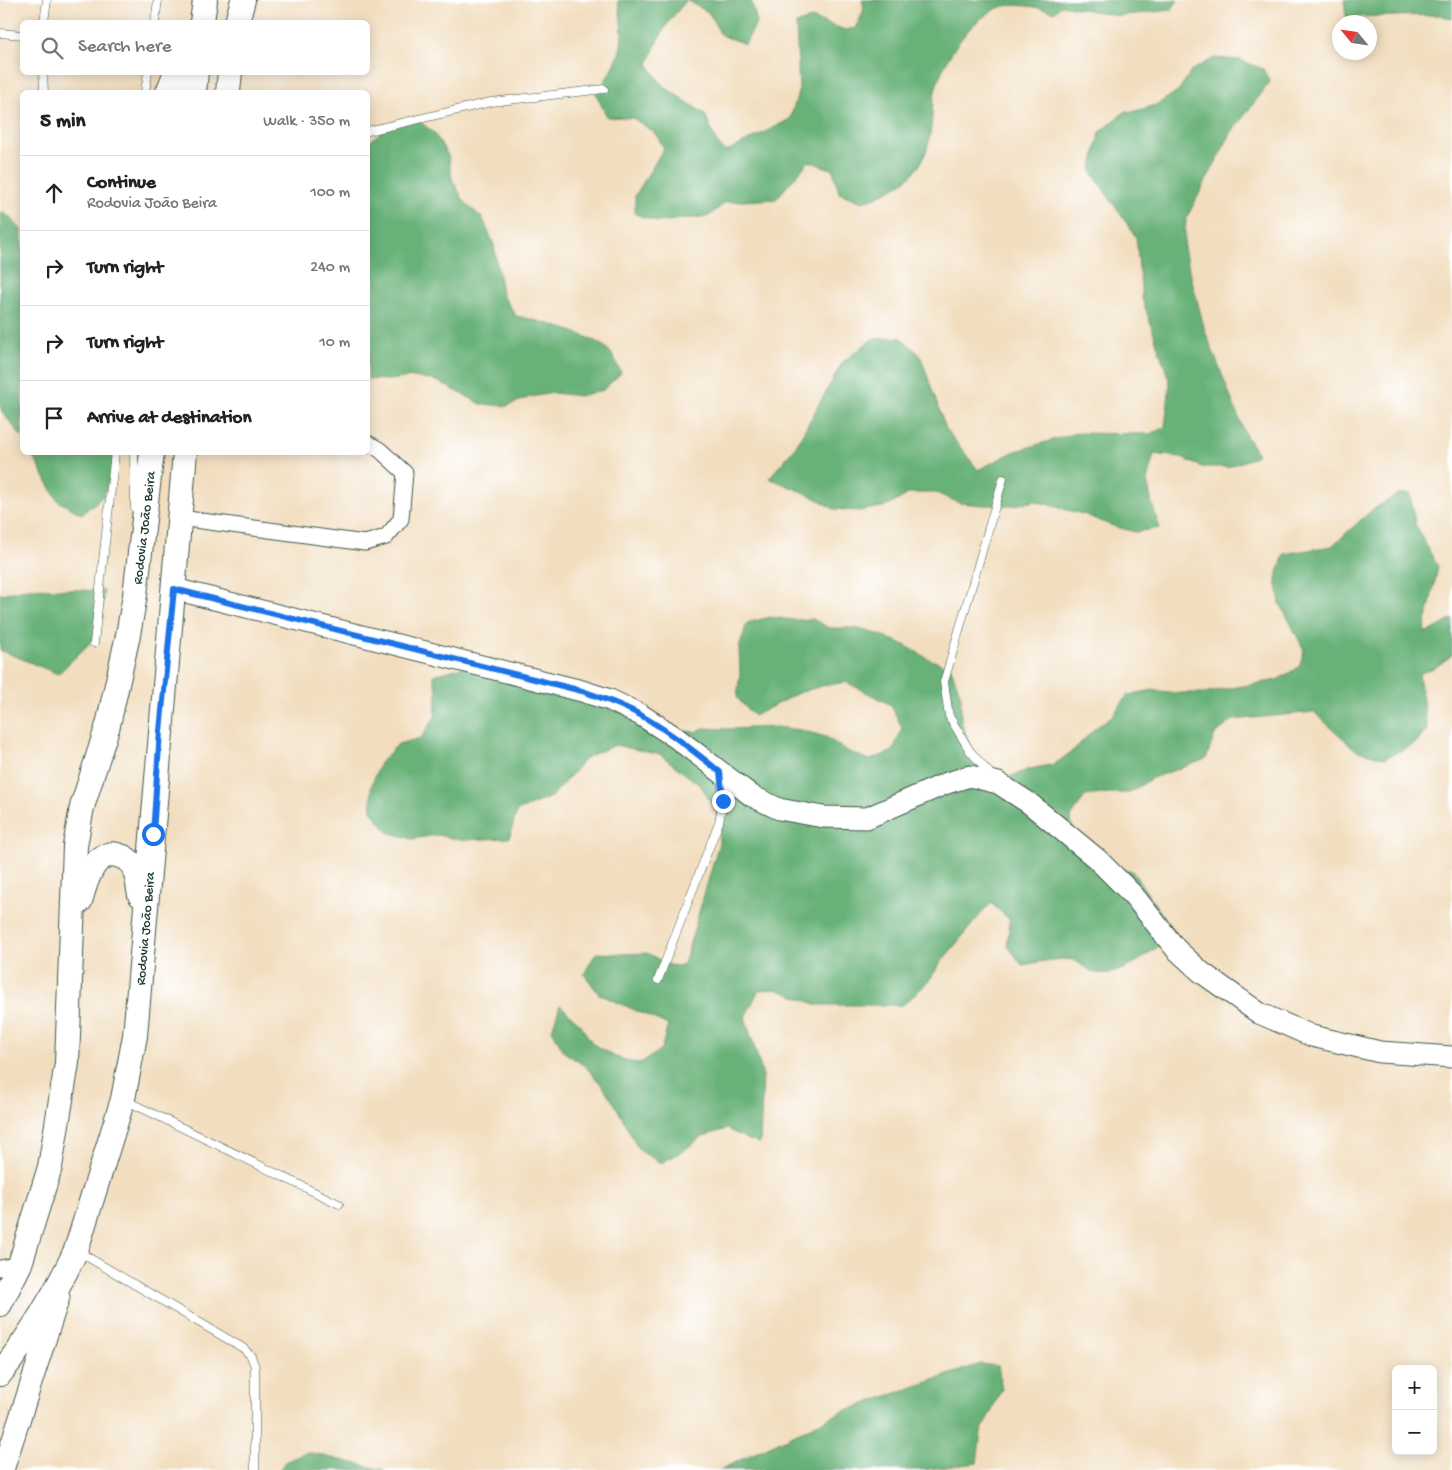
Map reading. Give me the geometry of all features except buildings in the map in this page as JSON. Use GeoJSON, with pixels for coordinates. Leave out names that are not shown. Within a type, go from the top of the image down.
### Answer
{"type":"FeatureCollection","features":[{"type":"Feature","properties":{"kind":"main road"},"geometry":{"type":"LineString","coordinates":[[238,20],[243,0]]}},
{"type":"Feature","properties":{"kind":"main road"},"geometry":{"type":"LineString","coordinates":[[169,90],[175,75]]}},
{"type":"Feature","properties":{"kind":"main road"},"geometry":{"type":"LineString","coordinates":[[194,90],[196,75]]}},
{"type":"Feature","properties":{"kind":"main road"},"geometry":{"type":"LineString","coordinates":[[228,90],[230,75]]}},
{"type":"Feature","properties":{"kind":"main road","name":"Rodovia João Beira"},"geometry":{"type":"LineString","coordinates":[[0,1304],[10,1266],[50,1167],[67,1063],[75,846],[82,807],[108,725],[135,595],[152,455]]}},
{"type":"Feature","properties":{"kind":"main road","name":"Rodovia João Beira"},"geometry":{"type":"LineString","coordinates":[[0,1374],[21,1348],[72,1258],[123,1100],[135,1036],[185,455]]}},
{"type":"Feature","properties":{"kind":"main road"},"geometry":{"type":"LineString","coordinates":[[72,920],[90,873],[99,860],[112,854],[125,857],[134,866],[144,918]]}},
{"type":"Feature","properties":{"kind":"street"},"geometry":{"type":"LineString","coordinates":[[180,518],[365,543],[386,537],[400,519],[406,473],[380,450],[370,444]]}},
{"type":"Feature","properties":{"kind":"street"},"geometry":{"type":"LineString","coordinates":[[174,589],[582,691],[610,700],[655,724],[752,796],[779,809],[823,817],[867,818],[947,783],[970,776],[998,783],[1030,803],[1097,859],[1134,896],[1176,949],[1201,972],[1259,1013],[1312,1036],[1370,1050],[1452,1057]]}},
{"type":"Feature","properties":{"kind":"street"},"geometry":{"type":"LineString","coordinates":[[3,1470],[72,1258]]}},
{"type":"Feature","properties":{"kind":"lane"},"geometry":{"type":"LineString","coordinates":[[44,20],[47,0]]}},
{"type":"Feature","properties":{"kind":"lane"},"geometry":{"type":"LineString","coordinates":[[155,20],[158,0]]}},
{"type":"Feature","properties":{"kind":"lane"},"geometry":{"type":"LineString","coordinates":[[0,33],[20,35]]}},
{"type":"Feature","properties":{"kind":"lane"},"geometry":{"type":"LineString","coordinates":[[43,75],[44,90]]}},
{"type":"Feature","properties":{"kind":"lane"},"geometry":{"type":"LineString","coordinates":[[145,90],[148,75]]}},
{"type":"Feature","properties":{"kind":"lane"},"geometry":{"type":"LineString","coordinates":[[370,131],[491,102],[604,89]]}},
{"type":"Feature","properties":{"kind":"lane"},"geometry":{"type":"LineString","coordinates":[[94,643],[115,455]]}},
{"type":"Feature","properties":{"kind":"lane"},"geometry":{"type":"LineString","coordinates":[[134,455],[135,519]]}},
{"type":"Feature","properties":{"kind":"lane"},"geometry":{"type":"LineString","coordinates":[[998,783],[970,751],[949,716],[944,682],[1003,479]]}},
{"type":"Feature","properties":{"kind":"lane"},"geometry":{"type":"LineString","coordinates":[[135,528],[135,595]]}},
{"type":"Feature","properties":{"kind":"lane"},"geometry":{"type":"LineString","coordinates":[[658,980],[719,822],[723,801],[720,772]]}},
{"type":"Feature","properties":{"kind":"lane"},"geometry":{"type":"LineString","coordinates":[[123,1100],[339,1204]]}},
{"type":"Feature","properties":{"kind":"lane"},"geometry":{"type":"LineString","coordinates":[[72,1258],[243,1348],[251,1356],[255,1367],[255,1470]]}},
{"type":"Feature","properties":{"kind":"green space"},"geometry":{"type":"Polygon","coordinates":[[[687,0],[664,30],[648,64],[663,86],[705,114],[717,143],[726,152],[790,119],[799,89],[796,24],[812,18],[845,30],[856,28],[864,9],[862,0],[1178,0],[1171,10],[1118,16],[1062,5],[1054,12],[1026,6],[1010,5],[998,8],[978,21],[960,40],[953,51],[937,84],[927,150],[918,167],[898,186],[863,202],[839,193],[833,170],[809,161],[776,199],[726,202],[709,216],[658,222],[635,214],[635,196],[664,148],[654,132],[633,118],[607,117],[596,94],[612,70],[620,50],[622,29],[618,1],[687,0]]]}},
{"type":"Feature","properties":{"kind":"green space"},"geometry":{"type":"Polygon","coordinates":[[[687,0],[751,0],[757,22],[745,44],[721,35],[709,13],[687,0]]]}},
{"type":"Feature","properties":{"kind":"green space"},"geometry":{"type":"Polygon","coordinates":[[[1344,0],[1452,0],[1452,19],[1440,15],[1346,15],[1344,0]]]}},
{"type":"Feature","properties":{"kind":"green space"},"geometry":{"type":"Polygon","coordinates":[[[1214,58],[1240,60],[1263,69],[1270,82],[1231,133],[1186,219],[1184,249],[1205,331],[1246,436],[1258,454],[1228,467],[1202,467],[1179,457],[1154,454],[1147,480],[1160,528],[1135,532],[1110,525],[1086,515],[1035,501],[1010,506],[984,505],[960,503],[936,493],[910,493],[888,506],[859,511],[834,509],[812,496],[769,478],[794,449],[842,363],[872,339],[900,337],[920,355],[946,429],[978,470],[1013,452],[1076,433],[1150,434],[1165,427],[1170,383],[1142,298],[1136,237],[1091,171],[1100,132],[1126,111],[1132,112],[1156,105],[1178,91],[1192,70],[1214,58]]]}},
{"type":"Feature","properties":{"kind":"green space"},"geometry":{"type":"Polygon","coordinates":[[[414,117],[434,133],[448,155],[452,179],[464,201],[483,219],[494,245],[502,294],[516,316],[581,335],[603,346],[612,354],[621,373],[603,390],[579,396],[554,393],[530,397],[507,406],[481,404],[437,381],[413,377],[388,380],[370,379],[370,141],[390,124],[414,117]]]}},
{"type":"Feature","properties":{"kind":"green space"},"geometry":{"type":"Polygon","coordinates":[[[0,212],[10,217],[20,229],[20,434],[2,412],[0,406],[0,212]]]}},
{"type":"Feature","properties":{"kind":"green space"},"geometry":{"type":"Polygon","coordinates":[[[32,455],[116,455],[103,496],[82,514],[58,501],[32,455]]]}},
{"type":"Feature","properties":{"kind":"green space"},"geometry":{"type":"Polygon","coordinates":[[[1399,494],[1410,494],[1416,526],[1438,567],[1424,632],[1431,631],[1452,619],[1452,655],[1436,667],[1419,674],[1427,729],[1415,744],[1385,758],[1357,751],[1314,712],[1233,720],[1215,734],[1206,759],[1152,778],[1129,793],[1085,796],[1071,817],[1074,843],[1118,868],[1132,871],[1175,933],[1138,961],[1118,971],[1097,973],[1076,961],[1068,959],[1022,965],[1007,945],[1010,920],[991,903],[942,961],[928,982],[903,1005],[818,1005],[776,989],[759,990],[745,1017],[763,1075],[760,1143],[749,1140],[727,1129],[703,1136],[683,1151],[661,1163],[639,1150],[616,1106],[601,1084],[585,1066],[564,1052],[552,1030],[560,1005],[579,1023],[593,1044],[615,1057],[639,1064],[661,1050],[668,1025],[599,994],[584,974],[596,953],[647,953],[669,965],[677,966],[684,964],[719,843],[717,814],[702,787],[661,755],[615,745],[587,757],[551,797],[517,811],[509,838],[461,840],[437,835],[412,839],[388,832],[372,812],[371,787],[380,763],[398,744],[421,738],[435,717],[437,691],[433,675],[493,659],[673,730],[696,732],[703,728],[776,727],[801,730],[826,737],[847,751],[870,760],[893,751],[902,728],[891,705],[846,682],[798,693],[754,716],[737,698],[740,673],[739,648],[747,623],[770,617],[795,620],[813,619],[829,628],[855,628],[881,635],[951,668],[961,696],[961,722],[970,745],[983,768],[1007,778],[1030,769],[1055,764],[1075,749],[1093,730],[1112,716],[1128,695],[1153,690],[1177,693],[1203,693],[1277,680],[1299,667],[1304,651],[1280,603],[1276,579],[1284,554],[1332,546],[1372,510],[1399,494]]]}},
{"type":"Feature","properties":{"kind":"green space"},"geometry":{"type":"Polygon","coordinates":[[[32,588],[104,591],[99,634],[58,674],[0,650],[0,594],[32,588]]]}},
{"type":"Feature","properties":{"kind":"green space"},"geometry":{"type":"Polygon","coordinates":[[[980,1364],[998,1366],[1002,1389],[981,1432],[977,1463],[921,1470],[719,1470],[844,1411],[980,1364]]]}},
{"type":"Feature","properties":{"kind":"green space"},"geometry":{"type":"Polygon","coordinates":[[[307,1452],[384,1470],[280,1470],[285,1462],[307,1452]]]}},
{"type":"Feature","properties":{"kind":"route"},"geometry":{"type":"LineString","coordinates":[[153,834],[160,731],[174,589],[582,691],[610,700],[641,715],[675,737],[720,772],[723,801]]}}]}
